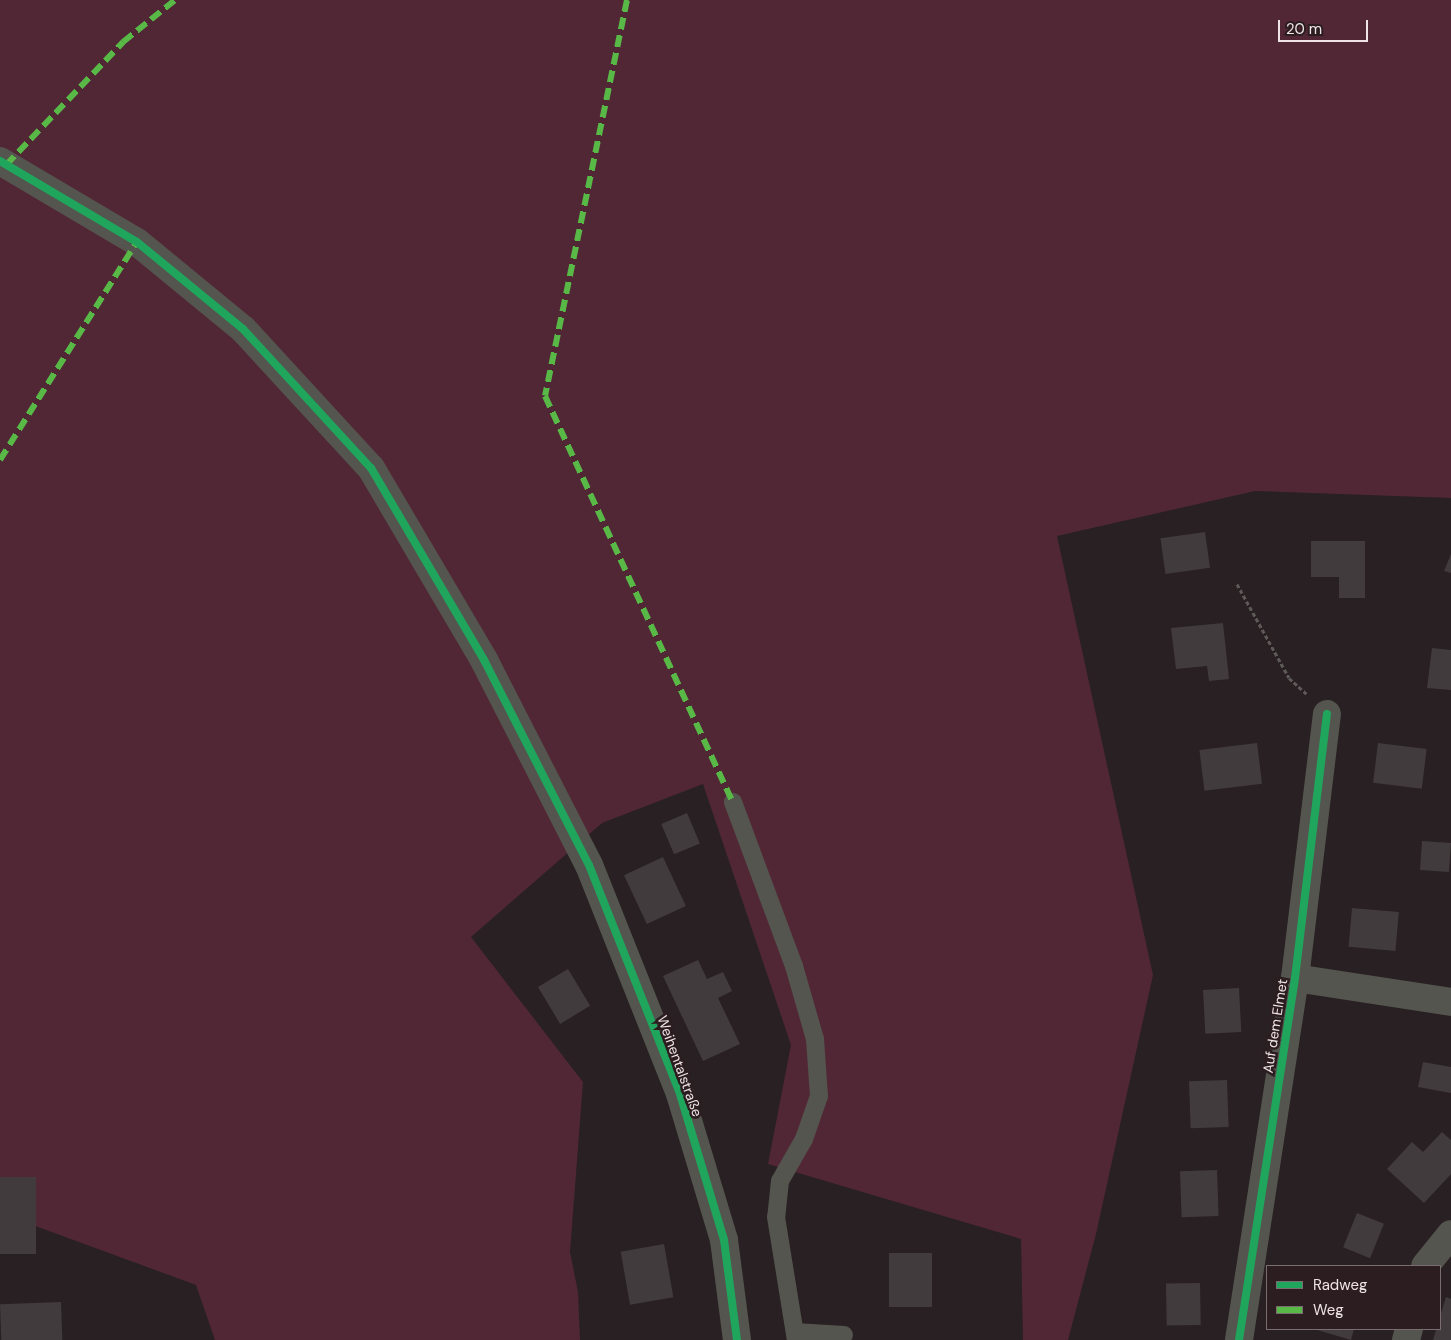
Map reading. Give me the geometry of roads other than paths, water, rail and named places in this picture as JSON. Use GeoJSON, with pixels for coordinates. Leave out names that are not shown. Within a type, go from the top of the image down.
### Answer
{"type":"FeatureCollection","features":[{"type":"Feature","properties":{"kind":"street","name":"Weihentalstraße"},"geometry":{"type":"LineString","coordinates":[[0,161],[137,242],[243,329],[371,468],[484,660],[589,866],[680,1094],[724,1240],[736,1340]]}},
{"type":"Feature","properties":{"kind":"street","name":"Auf dem Elmet"},"geometry":{"type":"LineString","coordinates":[[1239,1340],[1295,978],[1327,714]]}},
{"type":"Feature","properties":{"kind":"street","name":"Auf dem Elmet"},"geometry":{"type":"LineString","coordinates":[[1295,978],[1451,1002]]}},
{"type":"Feature","properties":{"kind":"street"},"geometry":{"type":"LineString","coordinates":[[1426,1265],[1451,1234]]}},
{"type":"Feature","properties":{"kind":"lane"},"geometry":{"type":"LineString","coordinates":[[733,802],[794,966],[815,1039],[819,1096],[804,1139],[780,1181],[776,1217],[796,1336],[844,1335]]}}]}
